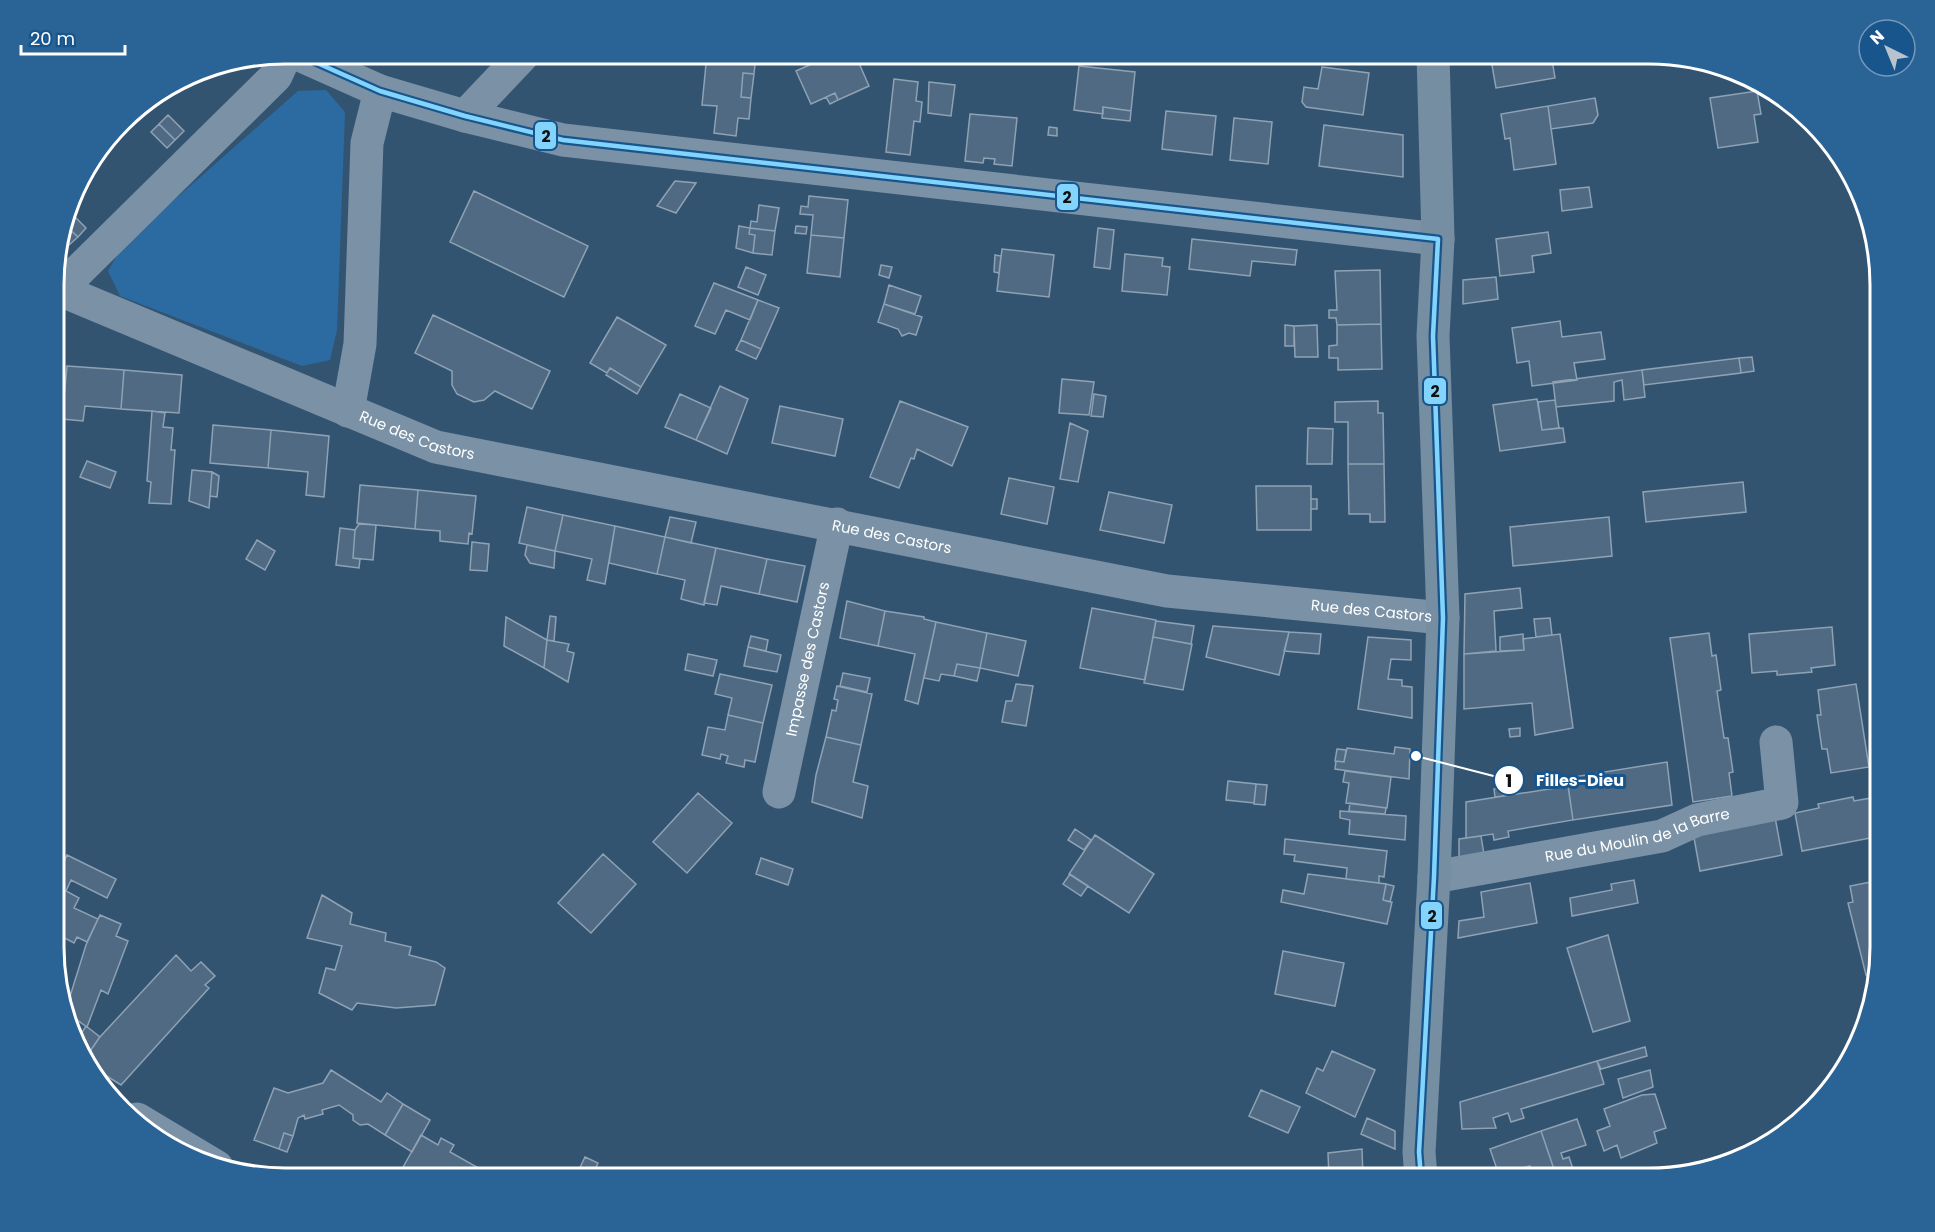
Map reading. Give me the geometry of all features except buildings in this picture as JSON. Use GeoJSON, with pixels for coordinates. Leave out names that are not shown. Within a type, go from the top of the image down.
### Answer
{"type":"FeatureCollection","features":[{"type":"Feature","properties":{"kind":"main road"},"geometry":{"type":"LineString","coordinates":[[1420,1168],[1419,1152],[1434,877],[1443,618],[1433,336],[1438,239],[1433,64]]}},
{"type":"Feature","properties":{"kind":"street","name":"Rue des Castors"},"geometry":{"type":"LineString","coordinates":[[64,286],[276,76],[281,64]]}},
{"type":"Feature","properties":{"kind":"street"},"geometry":{"type":"LineString","coordinates":[[319,64],[380,91],[465,116],[563,140],[1438,239]]}},
{"type":"Feature","properties":{"kind":"street"},"geometry":{"type":"LineString","coordinates":[[465,116],[514,64]]}},
{"type":"Feature","properties":{"kind":"street","name":"Rue des Castors"},"geometry":{"type":"LineString","coordinates":[[348,411],[360,344],[367,143],[380,91]]}},
{"type":"Feature","properties":{"kind":"street","name":"Rue des Castors"},"geometry":{"type":"LineString","coordinates":[[64,294],[436,447],[837,524],[1167,591],[1443,618]]}},
{"type":"Feature","properties":{"kind":"street","name":"Impasse des Castors"},"geometry":{"type":"LineString","coordinates":[[779,792],[837,524]]}},
{"type":"Feature","properties":{"kind":"street","name":"Rue du Moulin de la Barre"},"geometry":{"type":"LineString","coordinates":[[1434,877],[1662,836],[1697,820],[1782,803],[1776,742]]}},
{"type":"Feature","properties":{"kind":"shaded area"},"geometry":{"type":"Polygon","coordinates":[[[326,90],[345,112],[337,330],[330,360],[302,366],[120,296],[108,271],[123,245],[298,91],[326,90]]]}},
{"type":"Feature","properties":{"kind":"transit line","name":"2"},"geometry":{"type":"LineString","coordinates":[[319,64],[380,91],[465,116],[563,140],[1438,239],[1433,336],[1443,618],[1434,877],[1419,1152],[1420,1168]]}},
{"type":"Feature","properties":{"kind":"place","name":"Filles-Dieu"},"geometry":{"type":"Point","coordinates":[1416,756]}}]}
